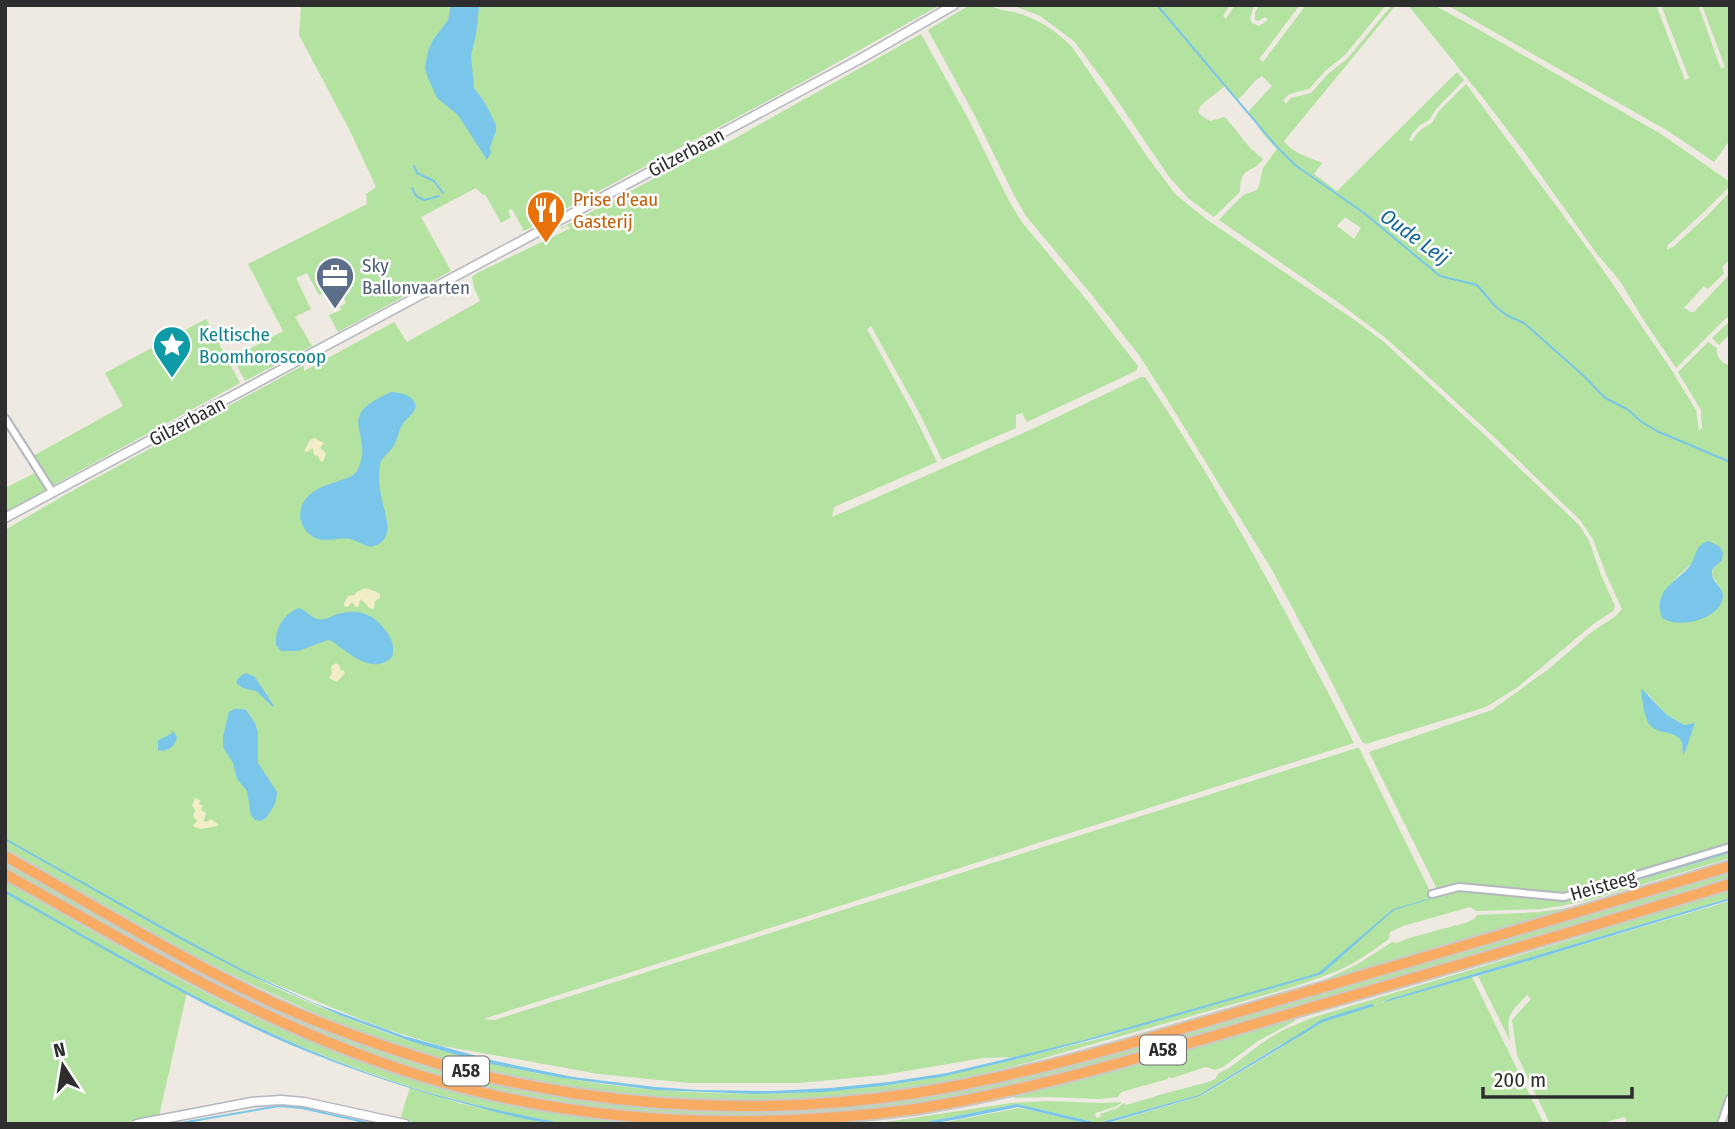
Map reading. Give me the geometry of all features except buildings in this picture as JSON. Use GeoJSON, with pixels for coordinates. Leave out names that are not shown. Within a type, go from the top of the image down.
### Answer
{"type":"FeatureCollection","features":[{"type":"Feature","properties":{"kind":"highway","name":"A58"},"geometry":{"type":"LineString","coordinates":[[5,856],[189,960],[274,1003],[378,1045],[458,1070],[603,1098],[652,1103],[761,1106],[872,1099],[929,1091],[1019,1072],[1228,1015],[1730,866]]}},
{"type":"Feature","properties":{"kind":"highway","name":"A58"},"geometry":{"type":"LineString","coordinates":[[5,874],[183,974],[300,1031],[373,1060],[454,1085],[523,1102],[601,1115],[699,1123],[771,1123],[876,1115],[1039,1084],[1213,1036],[1730,884]]}},
{"type":"Feature","properties":{"kind":"street","name":"Gilzerbaan"},"geometry":{"type":"LineString","coordinates":[[5,518],[923,25],[948,7]]}},
{"type":"Feature","properties":{"kind":"street"},"geometry":{"type":"LineString","coordinates":[[5,418],[53,493]]}},
{"type":"Feature","properties":{"kind":"street","name":"Heisteeg"},"geometry":{"type":"LineString","coordinates":[[1432,894],[1459,887],[1564,897],[1730,847]]}},
{"type":"Feature","properties":{"kind":"street"},"geometry":{"type":"LineString","coordinates":[[1721,1124],[1730,1098]]}},
{"type":"Feature","properties":{"kind":"street"},"geometry":{"type":"LineString","coordinates":[[137,1124],[246,1103],[281,1100],[304,1102],[405,1124]]}},
{"type":"Feature","properties":{"kind":"green space"},"geometry":{"type":"Polygon","coordinates":[[[299,5],[940,5],[788,90],[524,231],[512,209],[508,211],[511,217],[501,223],[485,194],[476,188],[421,217],[451,271],[338,332],[329,315],[341,310],[340,307],[346,303],[337,286],[319,295],[307,273],[296,278],[311,309],[295,317],[312,346],[245,381],[233,358],[283,331],[248,264],[367,204],[366,194],[376,187],[350,131],[299,35],[299,5]]]}},
{"type":"Feature","properties":{"kind":"green space"},"geometry":{"type":"Polygon","coordinates":[[[970,5],[987,5],[1022,15],[1057,33],[1072,47],[1176,195],[1206,219],[1384,342],[1490,440],[1580,526],[1589,541],[1615,606],[1613,611],[1592,625],[1518,687],[1486,707],[1366,744],[1362,742],[1272,570],[1157,383],[1139,355],[1026,216],[1015,197],[928,30],[970,5]]]}},
{"type":"Feature","properties":{"kind":"green space"},"geometry":{"type":"Polygon","coordinates":[[[1002,5],[1230,5],[1223,16],[1226,19],[1235,5],[1254,5],[1250,18],[1252,23],[1259,26],[1268,20],[1265,17],[1255,20],[1259,5],[1300,5],[1259,59],[1263,62],[1306,5],[1386,5],[1345,55],[1325,71],[1309,89],[1289,94],[1283,100],[1286,104],[1291,98],[1311,93],[1328,74],[1348,58],[1392,5],[1396,5],[1284,141],[1296,152],[1322,163],[1314,174],[1337,191],[1457,72],[1464,80],[1409,140],[1412,141],[1423,128],[1432,123],[1439,111],[1466,84],[1594,257],[1669,366],[1696,410],[1699,431],[1702,428],[1701,410],[1678,372],[1708,342],[1717,348],[1720,359],[1730,366],[1730,845],[1563,895],[1457,884],[1437,889],[1369,752],[1492,710],[1616,616],[1622,609],[1593,539],[1580,520],[1387,339],[1219,220],[1243,195],[1257,190],[1263,168],[1277,149],[1248,112],[1272,86],[1262,76],[1238,100],[1225,86],[1201,105],[1198,111],[1210,121],[1225,117],[1251,149],[1263,159],[1245,173],[1240,192],[1214,217],[1189,199],[1170,178],[1074,41],[1040,16],[1017,7],[1002,5]],[[1344,218],[1337,226],[1354,239],[1361,228],[1344,218]],[[1692,563],[1673,581],[1720,587],[1712,573],[1718,564],[1692,563]],[[1648,694],[1647,712],[1652,727],[1680,738],[1683,754],[1695,723],[1684,725],[1667,715],[1648,694]]]}},
{"type":"Feature","properties":{"kind":"green space"},"geometry":{"type":"Polygon","coordinates":[[[1408,5],[1434,5],[1661,134],[1730,182],[1730,186],[1667,246],[1667,250],[1673,247],[1730,192],[1730,259],[1722,267],[1724,273],[1708,289],[1704,286],[1684,308],[1694,312],[1730,274],[1730,316],[1676,368],[1620,281],[1597,254],[1487,103],[1408,5]]]}},
{"type":"Feature","properties":{"kind":"green space"},"geometry":{"type":"Polygon","coordinates":[[[1447,5],[1656,5],[1685,80],[1689,78],[1661,5],[1698,5],[1721,69],[1725,67],[1702,5],[1730,5],[1730,140],[1714,162],[1668,131],[1447,5]]]}},
{"type":"Feature","properties":{"kind":"green space"},"geometry":{"type":"Polygon","coordinates":[[[921,34],[1021,221],[1138,366],[1136,371],[1027,422],[1022,413],[1016,415],[1016,428],[942,460],[871,326],[867,329],[937,462],[834,507],[832,517],[1145,377],[1202,466],[1255,557],[1354,743],[483,1019],[495,1020],[1357,748],[1431,893],[1457,888],[1558,898],[1730,849],[1563,900],[1460,890],[1431,899],[1460,891],[1564,902],[1730,853],[1730,858],[1566,905],[1540,909],[1476,911],[1470,907],[1403,926],[1390,932],[1389,939],[1355,962],[1308,982],[990,1072],[915,1087],[838,1096],[761,1100],[684,1099],[607,1092],[531,1080],[455,1062],[382,1039],[310,1011],[232,974],[155,935],[5,850],[5,530],[304,365],[304,371],[394,322],[407,342],[480,301],[472,277],[477,273],[571,228],[561,228],[706,151],[714,150],[921,34]],[[253,975],[332,1012],[439,1050],[563,1078],[689,1092],[817,1092],[880,1086],[998,1064],[1139,1026],[1018,1057],[983,1058],[883,1075],[799,1083],[689,1083],[599,1074],[438,1045],[382,1028],[253,975]]]}},
{"type":"Feature","properties":{"kind":"green space"},"geometry":{"type":"Polygon","coordinates":[[[206,319],[240,383],[52,486],[33,456],[123,406],[105,373],[206,319]]]}},
{"type":"Feature","properties":{"kind":"green space"},"geometry":{"type":"Polygon","coordinates":[[[1730,321],[1730,334],[1719,345],[1712,338],[1730,321]]]}},
{"type":"Feature","properties":{"kind":"green space"},"geometry":{"type":"Polygon","coordinates":[[[37,472],[48,489],[5,512],[5,488],[37,472]]]}},
{"type":"Feature","properties":{"kind":"green space"},"geometry":{"type":"Polygon","coordinates":[[[5,860],[147,941],[244,992],[344,1036],[395,1054],[523,1087],[653,1106],[718,1109],[850,1105],[942,1093],[993,1083],[1207,1025],[1730,870],[1730,880],[1056,1076],[916,1105],[854,1112],[729,1117],[667,1115],[543,1100],[421,1071],[366,1053],[260,1009],[156,956],[5,871],[5,860]]]}},
{"type":"Feature","properties":{"kind":"green space"},"geometry":{"type":"Polygon","coordinates":[[[5,881],[107,940],[246,1013],[368,1064],[501,1102],[638,1124],[564,1123],[508,1113],[437,1095],[328,1057],[187,992],[159,1116],[117,1124],[5,1124],[5,881]]]}},
{"type":"Feature","properties":{"kind":"green space"},"geometry":{"type":"Polygon","coordinates":[[[1730,889],[1730,898],[1382,1002],[1472,977],[1544,1124],[1106,1124],[1201,1096],[1284,1046],[1283,1043],[1199,1095],[1098,1123],[1017,1104],[916,1124],[873,1124],[1011,1103],[1122,1102],[1095,1113],[1096,1118],[1101,1117],[1100,1114],[1124,1103],[1126,1105],[1155,1098],[1215,1079],[1219,1073],[1262,1043],[1283,1030],[1314,1017],[1730,889]]]}},
{"type":"Feature","properties":{"kind":"green space"},"geometry":{"type":"Polygon","coordinates":[[[1730,901],[1730,1087],[1718,1124],[1627,1124],[1625,1117],[1598,1124],[1550,1124],[1517,1055],[1512,1020],[1531,999],[1527,995],[1510,1015],[1510,1041],[1478,976],[1730,901]]]}},
{"type":"Feature","properties":{"kind":"green space"},"geometry":{"type":"Polygon","coordinates":[[[1575,907],[1322,981],[1358,964],[1392,942],[1397,943],[1465,923],[1477,915],[1575,907]]]}},
{"type":"Feature","properties":{"kind":"green space"},"geometry":{"type":"Polygon","coordinates":[[[1294,1019],[1295,1021],[1258,1041],[1215,1070],[1206,1067],[1168,1077],[1121,1092],[1118,1097],[1015,1098],[1015,1096],[1097,1076],[1294,1019]]]}},
{"type":"Feature","properties":{"kind":"green space"},"geometry":{"type":"Polygon","coordinates":[[[410,1088],[462,1104],[555,1124],[421,1124],[400,1119],[410,1088]]]}},
{"type":"Feature","properties":{"kind":"green space"},"geometry":{"type":"Polygon","coordinates":[[[1019,1108],[1094,1124],[936,1124],[1019,1108]]]}},
{"type":"Feature","properties":{"kind":"sand"},"geometry":{"type":"Polygon","coordinates":[[[314,438],[324,443],[320,448],[326,453],[323,462],[314,455],[313,448],[304,451],[314,438]]]}},
{"type":"Feature","properties":{"kind":"sand"},"geometry":{"type":"Polygon","coordinates":[[[365,588],[380,594],[374,609],[369,608],[361,599],[358,607],[352,602],[348,607],[344,606],[348,596],[365,588]]]}},
{"type":"Feature","properties":{"kind":"sand"},"geometry":{"type":"Polygon","coordinates":[[[336,663],[345,673],[337,682],[329,678],[331,667],[336,663]]]}},
{"type":"Feature","properties":{"kind":"sand"},"geometry":{"type":"Polygon","coordinates":[[[195,798],[200,800],[199,804],[203,806],[201,810],[206,813],[204,821],[211,819],[218,826],[201,829],[194,827],[197,821],[193,816],[195,810],[192,806],[195,798]]]}},
{"type":"Feature","properties":{"kind":"water"},"geometry":{"type":"Polygon","coordinates":[[[451,5],[478,5],[479,8],[471,55],[474,88],[496,125],[491,153],[487,160],[458,115],[437,98],[425,68],[428,51],[448,20],[451,5]]]}},
{"type":"Feature","properties":{"kind":"water"},"geometry":{"type":"Polygon","coordinates":[[[391,392],[412,398],[415,409],[401,427],[394,446],[381,461],[381,495],[387,521],[384,540],[371,547],[350,539],[322,540],[313,537],[301,521],[303,503],[316,490],[347,478],[357,471],[362,458],[359,419],[363,410],[391,392]]]}},
{"type":"Feature","properties":{"kind":"water"},"geometry":{"type":"Polygon","coordinates":[[[1709,541],[1720,547],[1723,553],[1722,560],[1712,572],[1713,579],[1723,593],[1720,605],[1707,617],[1697,620],[1678,623],[1662,618],[1660,601],[1666,588],[1689,567],[1698,548],[1709,541]]]}},
{"type":"Feature","properties":{"kind":"water"},"geometry":{"type":"Polygon","coordinates":[[[298,608],[320,619],[352,612],[371,617],[390,637],[392,657],[377,664],[361,661],[328,640],[298,651],[281,651],[276,645],[279,628],[284,618],[298,608]]]}},
{"type":"Feature","properties":{"kind":"water"},"geometry":{"type":"Polygon","coordinates":[[[246,673],[255,677],[273,707],[256,691],[237,684],[238,679],[246,673]]]}},
{"type":"Feature","properties":{"kind":"water"},"geometry":{"type":"Polygon","coordinates":[[[1641,688],[1667,715],[1684,725],[1695,723],[1683,755],[1682,744],[1677,736],[1655,729],[1649,724],[1641,688]]]}},
{"type":"Feature","properties":{"kind":"water"},"geometry":{"type":"Polygon","coordinates":[[[234,709],[246,710],[255,723],[258,733],[258,763],[277,792],[272,809],[261,821],[255,820],[251,815],[247,791],[237,779],[233,763],[223,747],[229,712],[234,709]]]}},
{"type":"Feature","properties":{"kind":"water"},"geometry":{"type":"Polygon","coordinates":[[[173,731],[177,737],[173,746],[168,750],[158,750],[158,741],[173,731]]]}},
{"type":"Feature","properties":{"kind":"water"},"geometry":{"type":"Polygon","coordinates":[[[5,838],[245,971],[314,1003],[404,1036],[495,1061],[573,1077],[655,1087],[771,1091],[889,1082],[947,1073],[1084,1040],[1318,973],[1393,909],[1460,890],[1563,900],[1730,850],[1730,853],[1564,902],[1460,891],[1441,896],[1394,910],[1322,974],[1005,1062],[941,1077],[881,1086],[824,1092],[754,1094],[655,1090],[562,1078],[481,1062],[413,1042],[342,1016],[247,974],[178,938],[5,838]]]}},
{"type":"Feature","properties":{"kind":"water"},"geometry":{"type":"Polygon","coordinates":[[[5,890],[179,988],[314,1052],[436,1095],[566,1124],[527,1119],[440,1097],[333,1062],[291,1045],[146,973],[5,893],[5,890]]]}},
{"type":"Feature","properties":{"kind":"water"},"geometry":{"type":"Polygon","coordinates":[[[1730,898],[1508,967],[1382,1003],[1390,999],[1730,898]]]}},
{"type":"Feature","properties":{"kind":"water"},"geometry":{"type":"Polygon","coordinates":[[[1371,1004],[1374,1006],[1323,1022],[1200,1096],[1104,1124],[1089,1124],[1018,1107],[929,1124],[916,1124],[1017,1104],[1098,1123],[1199,1095],[1323,1019],[1371,1004]]]}},
{"type":"Feature","properties":{"kind":"waterway","name":"Oude Leij"},"geometry":{"type":"LineString","coordinates":[[1157,5],[1295,165],[1364,213],[1440,276],[1477,285],[1495,306],[1506,315],[1524,323],[1605,398],[1627,409],[1659,432],[1730,462]]}},
{"type":"Feature","properties":{"kind":"waterway"},"geometry":{"type":"LineString","coordinates":[[414,166],[417,173],[434,181],[443,193]]}},
{"type":"Feature","properties":{"kind":"waterway"},"geometry":{"type":"LineString","coordinates":[[412,188],[416,196],[424,200],[439,196]]}},
{"type":"Feature","properties":{"kind":"waterway"},"geometry":{"type":"LineString","coordinates":[[175,1124],[279,1106],[302,1108],[373,1124]]}},
{"type":"Feature","properties":{"kind":"place","name":"Prise d'eau Gasterij"},"geometry":{"type":"Point","coordinates":[546,244]}},
{"type":"Feature","properties":{"kind":"place","name":"Sky Ballonvaarten"},"geometry":{"type":"Point","coordinates":[335,310]}},
{"type":"Feature","properties":{"kind":"place","name":"Keltische Boomhoroscoop"},"geometry":{"type":"Point","coordinates":[172,379]}}]}
